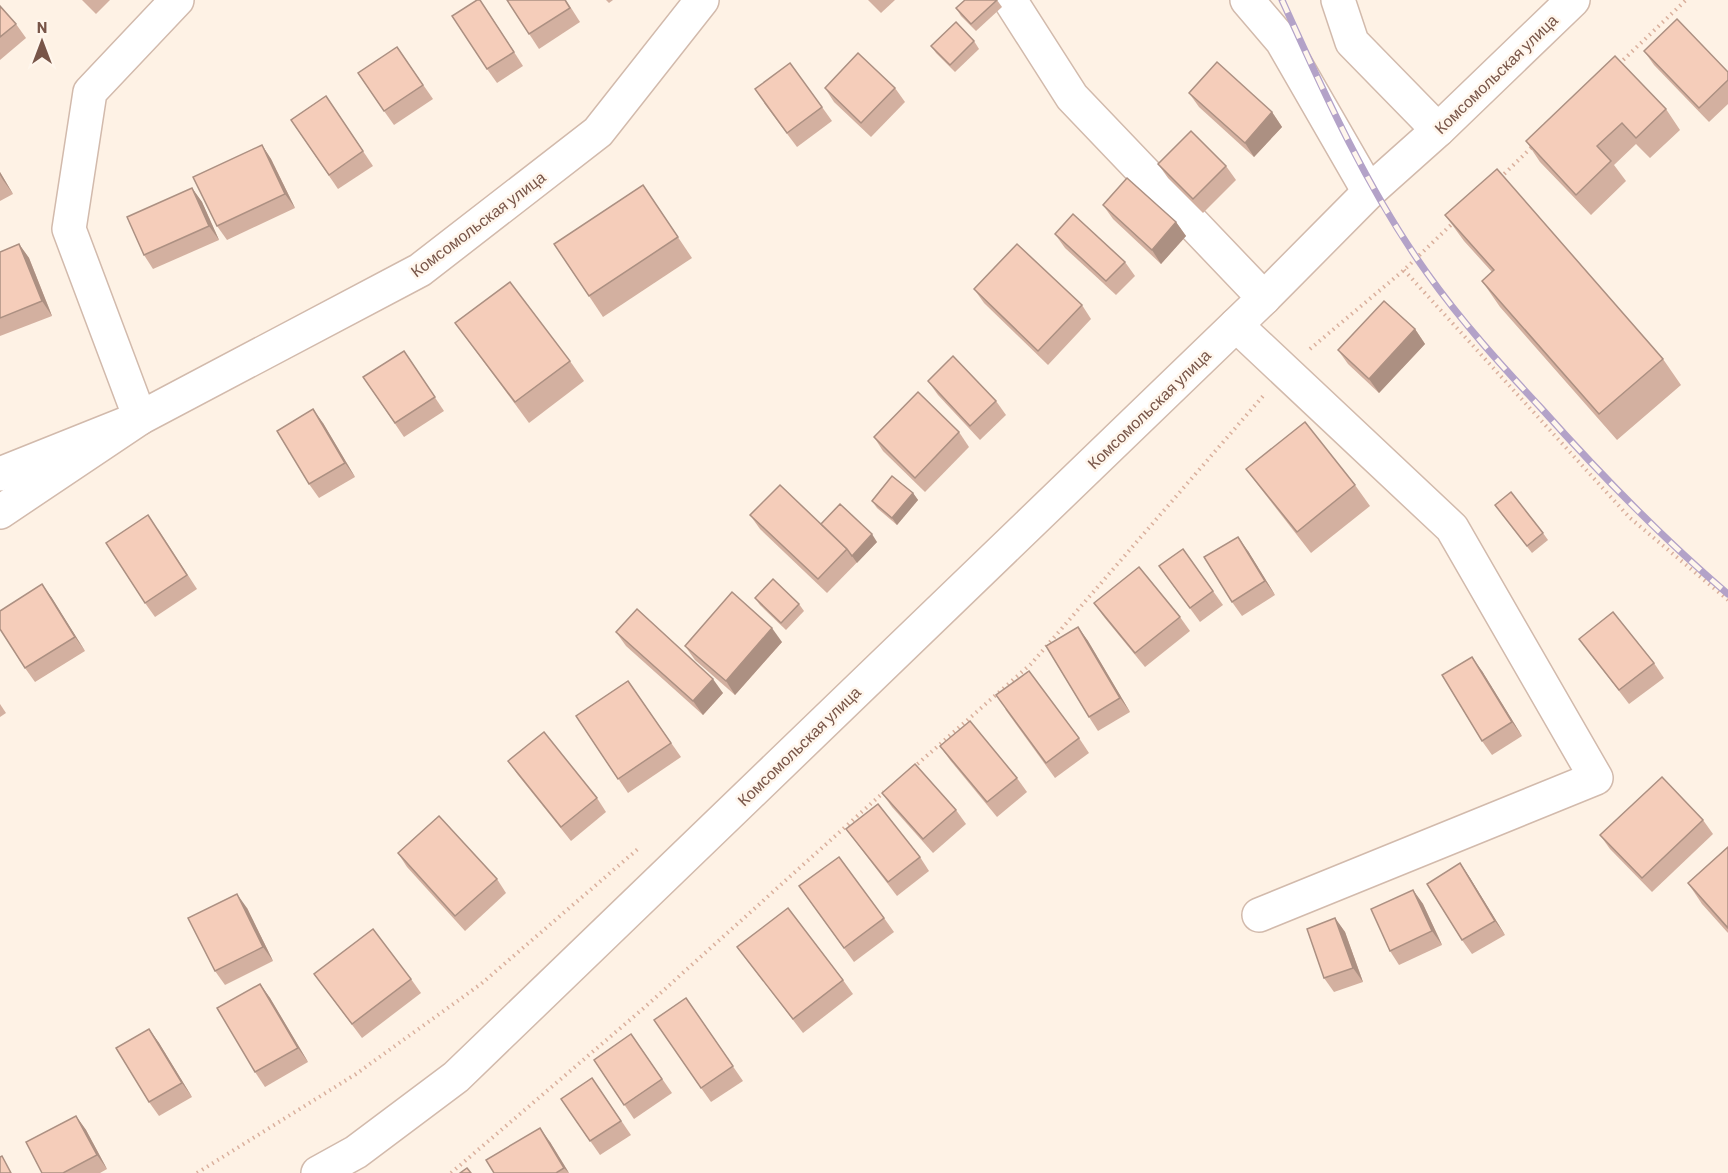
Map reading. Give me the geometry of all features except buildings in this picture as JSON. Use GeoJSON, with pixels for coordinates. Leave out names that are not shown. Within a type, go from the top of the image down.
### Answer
{"type":"FeatureCollection","features":[{"type":"Feature","properties":{"kind":"street"},"geometry":{"type":"LineString","coordinates":[[140,418],[69,229],[90,92],[177,0]]}},
{"type":"Feature","properties":{"kind":"street","name":"Комсомольская улица"},"geometry":{"type":"LineString","coordinates":[[0,512],[140,418],[420,270],[598,132],[702,0]]}},
{"type":"Feature","properties":{"kind":"street"},"geometry":{"type":"LineString","coordinates":[[1011,0],[1072,97],[1264,298]]}},
{"type":"Feature","properties":{"kind":"street"},"geometry":{"type":"LineString","coordinates":[[1247,0],[1282,41],[1369,192]]}},
{"type":"Feature","properties":{"kind":"street"},"geometry":{"type":"LineString","coordinates":[[1338,0],[1352,42],[1438,130]]}},
{"type":"Feature","properties":{"kind":"street","name":"Комсомольская улица"},"geometry":{"type":"LineString","coordinates":[[318,1173],[356,1152],[456,1077],[1264,298],[1369,192],[1438,130],[1573,0]]}},
{"type":"Feature","properties":{"kind":"street"},"geometry":{"type":"LineString","coordinates":[[1236,325],[1452,528],[1596,778],[1258,915]]}},
{"type":"Feature","properties":{"kind":"street","name":"Комсомольская улица"},"geometry":{"type":"LineString","coordinates":[[0,474],[140,418]]}},
{"type":"Feature","properties":{"kind":"path"},"geometry":{"type":"LineString","coordinates":[[1617,66],[1686,0]]}},
{"type":"Feature","properties":{"kind":"path"},"geometry":{"type":"LineString","coordinates":[[1497,180],[1540,139]]}},
{"type":"Feature","properties":{"kind":"path"},"geometry":{"type":"LineString","coordinates":[[909,771],[1031,664],[1284,370],[1404,270],[1463,213]]}},
{"type":"Feature","properties":{"kind":"path"},"geometry":{"type":"LineString","coordinates":[[1404,270],[1630,518],[1728,600]]}},
{"type":"Feature","properties":{"kind":"path"},"geometry":{"type":"LineString","coordinates":[[451,1173],[645,1007],[891,786]]}},
{"type":"Feature","properties":{"kind":"path"},"geometry":{"type":"LineString","coordinates":[[197,1173],[356,1074],[481,984],[648,840]]}},
{"type":"Feature","properties":{"kind":"railway"},"geometry":{"type":"LineString","coordinates":[[1282,0],[1366,174],[1405,241],[1440,291],[1496,359],[1586,457],[1655,528],[1728,594]]}}]}
